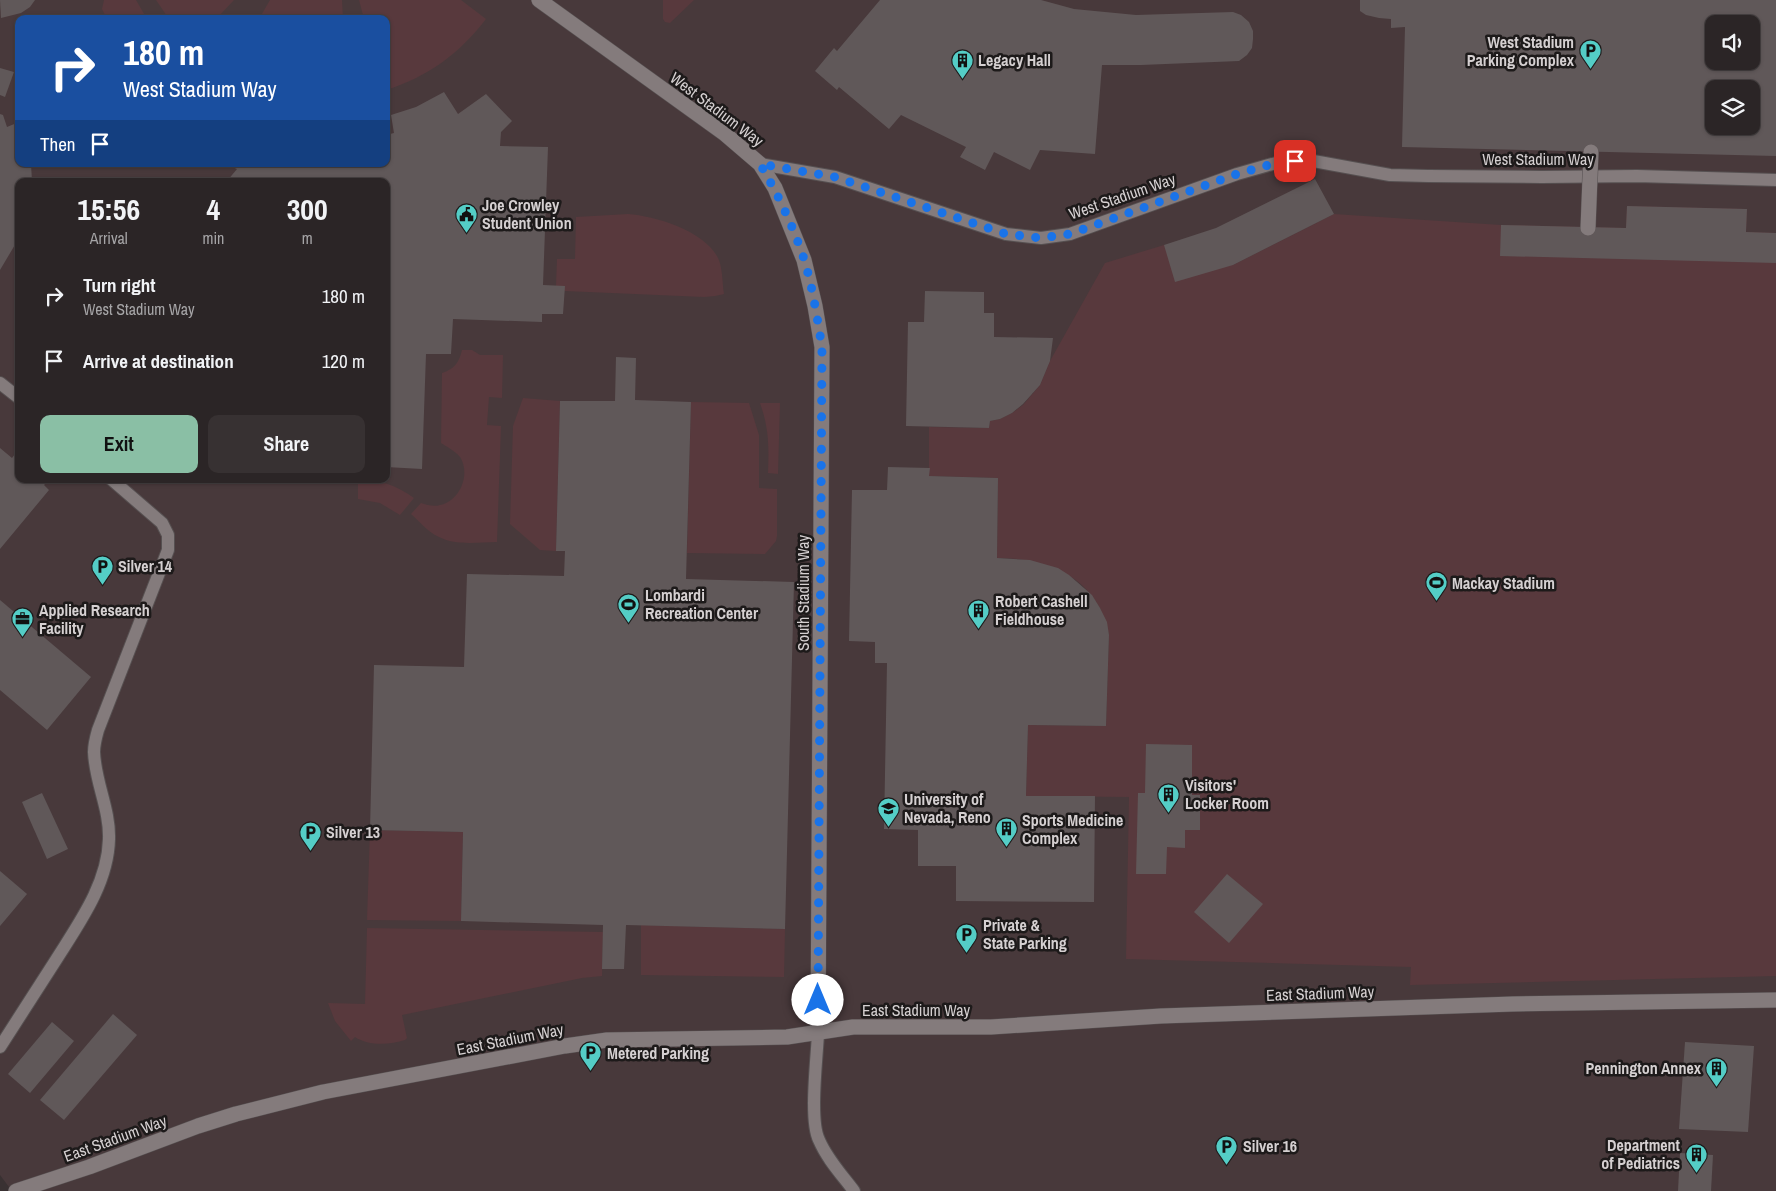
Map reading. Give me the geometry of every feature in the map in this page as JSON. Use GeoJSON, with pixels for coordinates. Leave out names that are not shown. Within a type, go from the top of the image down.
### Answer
{"type":"FeatureCollection","features":[{"type":"Feature","properties":{"kind":"street","name":"West Stadium Way"},"geometry":{"type":"LineString","coordinates":[[539,0],[724,134],[760,164]]}},
{"type":"Feature","properties":{"kind":"street"},"geometry":{"type":"LineString","coordinates":[[1588,228],[1591,152]]}},
{"type":"Feature","properties":{"kind":"street","name":"South Stadium Way"},"geometry":{"type":"LineString","coordinates":[[760,164],[775,188],[804,260],[822,347],[818,1033]]}},
{"type":"Feature","properties":{"kind":"street","name":"East Stadium Way"},"geometry":{"type":"LineString","coordinates":[[16,1191],[236,1114],[323,1092],[565,1046],[607,1040],[787,1037],[853,1027],[991,1027],[1181,1015],[1513,1004],[1776,1000]]}},
{"type":"Feature","properties":{"kind":"lane","name":"West Stadium Way"},"geometry":{"type":"LineString","coordinates":[[760,164],[835,177],[1006,234],[1041,238],[1070,234],[1237,174],[1283,161],[1308,160],[1390,175],[1637,176],[1776,180]]}},
{"type":"Feature","properties":{"kind":"lane"},"geometry":{"type":"LineString","coordinates":[[0,383],[15,395]]}},
{"type":"Feature","properties":{"kind":"lane"},"geometry":{"type":"LineString","coordinates":[[0,1047],[81,920],[105,868],[110,839],[107,814],[94,752],[98,730],[168,550],[168,535],[162,524],[116,483]]}},
{"type":"Feature","properties":{"kind":"lane"},"geometry":{"type":"LineString","coordinates":[[818,1033],[814,1117],[818,1139],[829,1158],[854,1191]]}},
{"type":"Feature","properties":{"kind":"shaded area","name":"University of Nevada, Reno"},"geometry":{"type":"Polygon","coordinates":[[[0,0],[1776,0],[1776,1191],[12,1191],[0,1175],[0,0]]]}},
{"type":"Feature","properties":{"kind":"shaded area"},"geometry":{"type":"Polygon","coordinates":[[[104,0],[136,0],[145,15],[105,15],[102,9],[104,0]]]}},
{"type":"Feature","properties":{"kind":"shaded area"},"geometry":{"type":"Polygon","coordinates":[[[156,0],[234,0],[220,15],[166,15],[156,0]]]}},
{"type":"Feature","properties":{"kind":"shaded area"},"geometry":{"type":"Polygon","coordinates":[[[270,0],[342,0],[343,15],[261,15],[270,0]]]}},
{"type":"Feature","properties":{"kind":"shaded area"},"geometry":{"type":"Polygon","coordinates":[[[359,0],[461,0],[486,19],[465,43],[442,62],[416,78],[390,89],[390,15],[363,15],[359,0]]]}},
{"type":"Feature","properties":{"kind":"shaded area"},"geometry":{"type":"Polygon","coordinates":[[[663,0],[694,0],[670,23],[665,22],[663,19],[663,0]]]}},
{"type":"Feature","properties":{"kind":"shaded area","name":"Mackay Stadium"},"geometry":{"type":"Polygon","coordinates":[[[1627,206],[1747,209],[1746,232],[1776,233],[1776,976],[1410,985],[1411,967],[1126,959],[1129,797],[1026,796],[1028,725],[1106,726],[1109,635],[1103,615],[1094,599],[1083,586],[1069,575],[1053,567],[1035,562],[997,558],[998,478],[929,476],[929,427],[989,428],[990,421],[1000,419],[1023,405],[1040,385],[1050,361],[1105,263],[1164,245],[1233,265],[1334,214],[1501,225],[1626,228],[1627,206]]]}},
{"type":"Feature","properties":{"kind":"shaded area"},"geometry":{"type":"Polygon","coordinates":[[[628,214],[664,221],[701,239],[710,247],[719,260],[724,294],[704,297],[565,291],[556,286],[557,259],[575,259],[576,217],[628,214]]]}},
{"type":"Feature","properties":{"kind":"shaded area"},"geometry":{"type":"Polygon","coordinates":[[[462,350],[472,350],[480,355],[503,355],[502,398],[489,397],[487,425],[501,426],[497,542],[468,543],[446,540],[424,527],[411,514],[421,503],[435,506],[447,502],[458,493],[462,486],[464,471],[460,457],[441,443],[442,373],[450,370],[455,365],[462,350]]]}},
{"type":"Feature","properties":{"kind":"shaded area"},"geometry":{"type":"Polygon","coordinates":[[[523,398],[560,401],[556,551],[540,550],[510,524],[513,426],[523,398]]]}},
{"type":"Feature","properties":{"kind":"shaded area"},"geometry":{"type":"Polygon","coordinates":[[[691,402],[749,403],[759,435],[759,488],[777,489],[777,536],[776,541],[765,554],[687,553],[691,402]]]}},
{"type":"Feature","properties":{"kind":"shaded area"},"geometry":{"type":"Polygon","coordinates":[[[760,403],[780,403],[778,474],[768,473],[768,438],[760,403]]]}},
{"type":"Feature","properties":{"kind":"shaded area"},"geometry":{"type":"Polygon","coordinates":[[[358,483],[388,484],[414,498],[400,515],[380,503],[358,499],[358,483]]]}},
{"type":"Feature","properties":{"kind":"shaded area"},"geometry":{"type":"Polygon","coordinates":[[[370,830],[463,832],[461,921],[367,920],[370,830]]]}},
{"type":"Feature","properties":{"kind":"shaded area"},"geometry":{"type":"Polygon","coordinates":[[[641,925],[785,929],[784,977],[641,975],[641,925]]]}},
{"type":"Feature","properties":{"kind":"shaded area"},"geometry":{"type":"Polygon","coordinates":[[[367,928],[603,932],[602,976],[582,978],[402,1015],[407,1038],[399,1042],[373,1043],[355,1037],[351,1041],[335,1021],[328,1003],[365,1004],[367,928]]]}},
{"type":"Feature","properties":{"kind":"building"},"geometry":{"type":"Polygon","coordinates":[[[0,0],[35,0],[30,7],[21,13],[1,18],[0,0]]]}},
{"type":"Feature","properties":{"kind":"building","name":"Legacy Hall"},"geometry":{"type":"Polygon","coordinates":[[[880,0],[1041,0],[1074,9],[1136,15],[1233,12],[1241,15],[1249,22],[1253,31],[1252,48],[1239,61],[1102,65],[1095,154],[1040,150],[1030,170],[994,152],[985,170],[960,157],[966,147],[901,115],[889,129],[839,87],[837,90],[815,71],[834,48],[837,51],[880,0]]]}},
{"type":"Feature","properties":{"kind":"building","name":"West Stadium Parking Complex"},"geometry":{"type":"Polygon","coordinates":[[[1360,0],[1776,0],[1776,156],[1402,147],[1405,27],[1391,28],[1391,19],[1366,15],[1360,11],[1360,0]]]}},
{"type":"Feature","properties":{"kind":"building"},"geometry":{"type":"Polygon","coordinates":[[[0,68],[14,72],[5,97],[0,95],[0,68]]]}},
{"type":"Feature","properties":{"kind":"building","name":"Joe Crowley Student Union"},"geometry":{"type":"Polygon","coordinates":[[[444,92],[458,114],[486,94],[512,121],[501,132],[500,146],[548,147],[543,285],[565,286],[563,314],[542,314],[542,322],[453,319],[451,354],[426,354],[422,469],[390,467],[390,178],[230,178],[237,169],[232,167],[390,167],[390,134],[394,133],[391,115],[416,107],[444,92]]]}},
{"type":"Feature","properties":{"kind":"building"},"geometry":{"type":"Polygon","coordinates":[[[0,114],[3,115],[7,127],[15,124],[15,167],[31,167],[32,178],[15,178],[15,245],[0,270],[0,114]]]}},
{"type":"Feature","properties":{"kind":"building"},"geometry":{"type":"Polygon","coordinates":[[[1315,179],[1334,214],[1233,265],[1175,282],[1164,245],[1216,228],[1315,179]]]}},
{"type":"Feature","properties":{"kind":"building"},"geometry":{"type":"Polygon","coordinates":[[[1627,206],[1747,209],[1746,232],[1776,233],[1776,263],[1500,256],[1501,225],[1626,228],[1627,206]]]}},
{"type":"Feature","properties":{"kind":"building"},"geometry":{"type":"Polygon","coordinates":[[[925,291],[984,292],[984,313],[994,313],[994,337],[1053,338],[1050,361],[1040,385],[1012,413],[1000,419],[990,421],[989,428],[906,426],[908,322],[924,322],[925,291]]]}},
{"type":"Feature","properties":{"kind":"building","name":"Lombardi Recreation Center"},"geometry":{"type":"Polygon","coordinates":[[[616,357],[636,358],[635,400],[691,402],[686,579],[794,582],[785,929],[626,925],[624,969],[602,969],[603,925],[461,921],[463,832],[370,830],[374,665],[464,667],[467,574],[564,576],[565,551],[556,551],[560,401],[615,401],[616,357]]]}},
{"type":"Feature","properties":{"kind":"building"},"geometry":{"type":"Polygon","coordinates":[[[0,448],[12,458],[15,454],[15,483],[46,483],[44,485],[49,490],[0,549],[0,448]]]}},
{"type":"Feature","properties":{"kind":"building","name":"Robert Cashell Fieldhouse"},"geometry":{"type":"Polygon","coordinates":[[[888,467],[930,468],[929,476],[998,478],[997,558],[1030,560],[1058,568],[1092,595],[1107,622],[1109,635],[1106,726],[1028,725],[1026,796],[1095,796],[1094,902],[956,901],[956,866],[918,866],[918,830],[884,829],[887,663],[875,663],[875,642],[849,641],[852,490],[887,490],[888,467]]]}},
{"type":"Feature","properties":{"kind":"building","name":"Applied Research Facility"},"geometry":{"type":"Polygon","coordinates":[[[0,600],[91,677],[47,730],[0,690],[0,600]]]}},
{"type":"Feature","properties":{"kind":"building","name":"Visitors' Locker Room"},"geometry":{"type":"Polygon","coordinates":[[[1146,744],[1192,745],[1192,795],[1200,795],[1200,830],[1185,830],[1185,848],[1167,847],[1166,874],[1136,874],[1138,793],[1145,793],[1146,744]]]}},
{"type":"Feature","properties":{"kind":"building"},"geometry":{"type":"Polygon","coordinates":[[[42,793],[68,849],[47,859],[22,802],[42,793]]]}},
{"type":"Feature","properties":{"kind":"building"},"geometry":{"type":"Polygon","coordinates":[[[0,871],[27,894],[0,926],[0,871]]]}},
{"type":"Feature","properties":{"kind":"building"},"geometry":{"type":"Polygon","coordinates":[[[1227,874],[1263,904],[1229,943],[1194,912],[1227,874]]]}},
{"type":"Feature","properties":{"kind":"building"},"geometry":{"type":"Polygon","coordinates":[[[113,1014],[137,1035],[64,1120],[40,1100],[113,1014]]]}},
{"type":"Feature","properties":{"kind":"building"},"geometry":{"type":"Polygon","coordinates":[[[52,1022],[74,1041],[30,1093],[8,1074],[52,1022]]]}},
{"type":"Feature","properties":{"kind":"building","name":"Pennington Annex"},"geometry":{"type":"Polygon","coordinates":[[[1685,1042],[1754,1046],[1748,1132],[1679,1129],[1685,1042]]]}},
{"type":"Feature","properties":{"kind":"building","name":"Department of Pediatrics"},"geometry":{"type":"Polygon","coordinates":[[[1680,1153],[1713,1155],[1711,1191],[1678,1191],[1680,1153]]]}},
{"type":"Feature","properties":{"kind":"place","name":"West Stadium Parking Complex"},"geometry":{"type":"Point","coordinates":[1590,70]}},
{"type":"Feature","properties":{"kind":"place","name":"Legacy Hall"},"geometry":{"type":"Point","coordinates":[962,79]}},
{"type":"Feature","properties":{"kind":"place","name":"Joe Crowley Student Union"},"geometry":{"type":"Point","coordinates":[466,233]}},
{"type":"Feature","properties":{"kind":"place","name":"Silver 14"},"geometry":{"type":"Point","coordinates":[102,585]}},
{"type":"Feature","properties":{"kind":"place","name":"Mackay Stadium"},"geometry":{"type":"Point","coordinates":[1436,602]}},
{"type":"Feature","properties":{"kind":"place","name":"Lombardi Recreation Center"},"geometry":{"type":"Point","coordinates":[629,623]}},
{"type":"Feature","properties":{"kind":"place","name":"Robert Cashell Fieldhouse"},"geometry":{"type":"Point","coordinates":[979,629]}},
{"type":"Feature","properties":{"kind":"place","name":"Applied Research Facility"},"geometry":{"type":"Point","coordinates":[23,638]}},
{"type":"Feature","properties":{"kind":"place","name":"Visitors' Locker Room"},"geometry":{"type":"Point","coordinates":[1169,813]}},
{"type":"Feature","properties":{"kind":"place","name":"University of Nevada, Reno"},"geometry":{"type":"Point","coordinates":[888,827]}},
{"type":"Feature","properties":{"kind":"place","name":"Sports Medicine Complex"},"geometry":{"type":"Point","coordinates":[1006,848]}},
{"type":"Feature","properties":{"kind":"place","name":"Silver 13"},"geometry":{"type":"Point","coordinates":[310,851]}},
{"type":"Feature","properties":{"kind":"place","name":"Private & State Parking"},"geometry":{"type":"Point","coordinates":[967,953]}},
{"type":"Feature","properties":{"kind":"place","name":"Metered Parking"},"geometry":{"type":"Point","coordinates":[591,1072]}},
{"type":"Feature","properties":{"kind":"place","name":"Pennington Annex"},"geometry":{"type":"Point","coordinates":[1717,1087]}},
{"type":"Feature","properties":{"kind":"place","name":"Silver 16"},"geometry":{"type":"Point","coordinates":[1227,1165]}},
{"type":"Feature","properties":{"kind":"place","name":"Department of Pediatrics"},"geometry":{"type":"Point","coordinates":[1696,1173]}},
{"type":"Feature","properties":{"kind":"route"},"geometry":{"type":"LineString","coordinates":[[818,1000],[822,347],[804,260],[775,188],[760,164],[835,177],[1006,234],[1041,238],[1070,234],[1237,174],[1283,161],[1295,161]]}}]}
